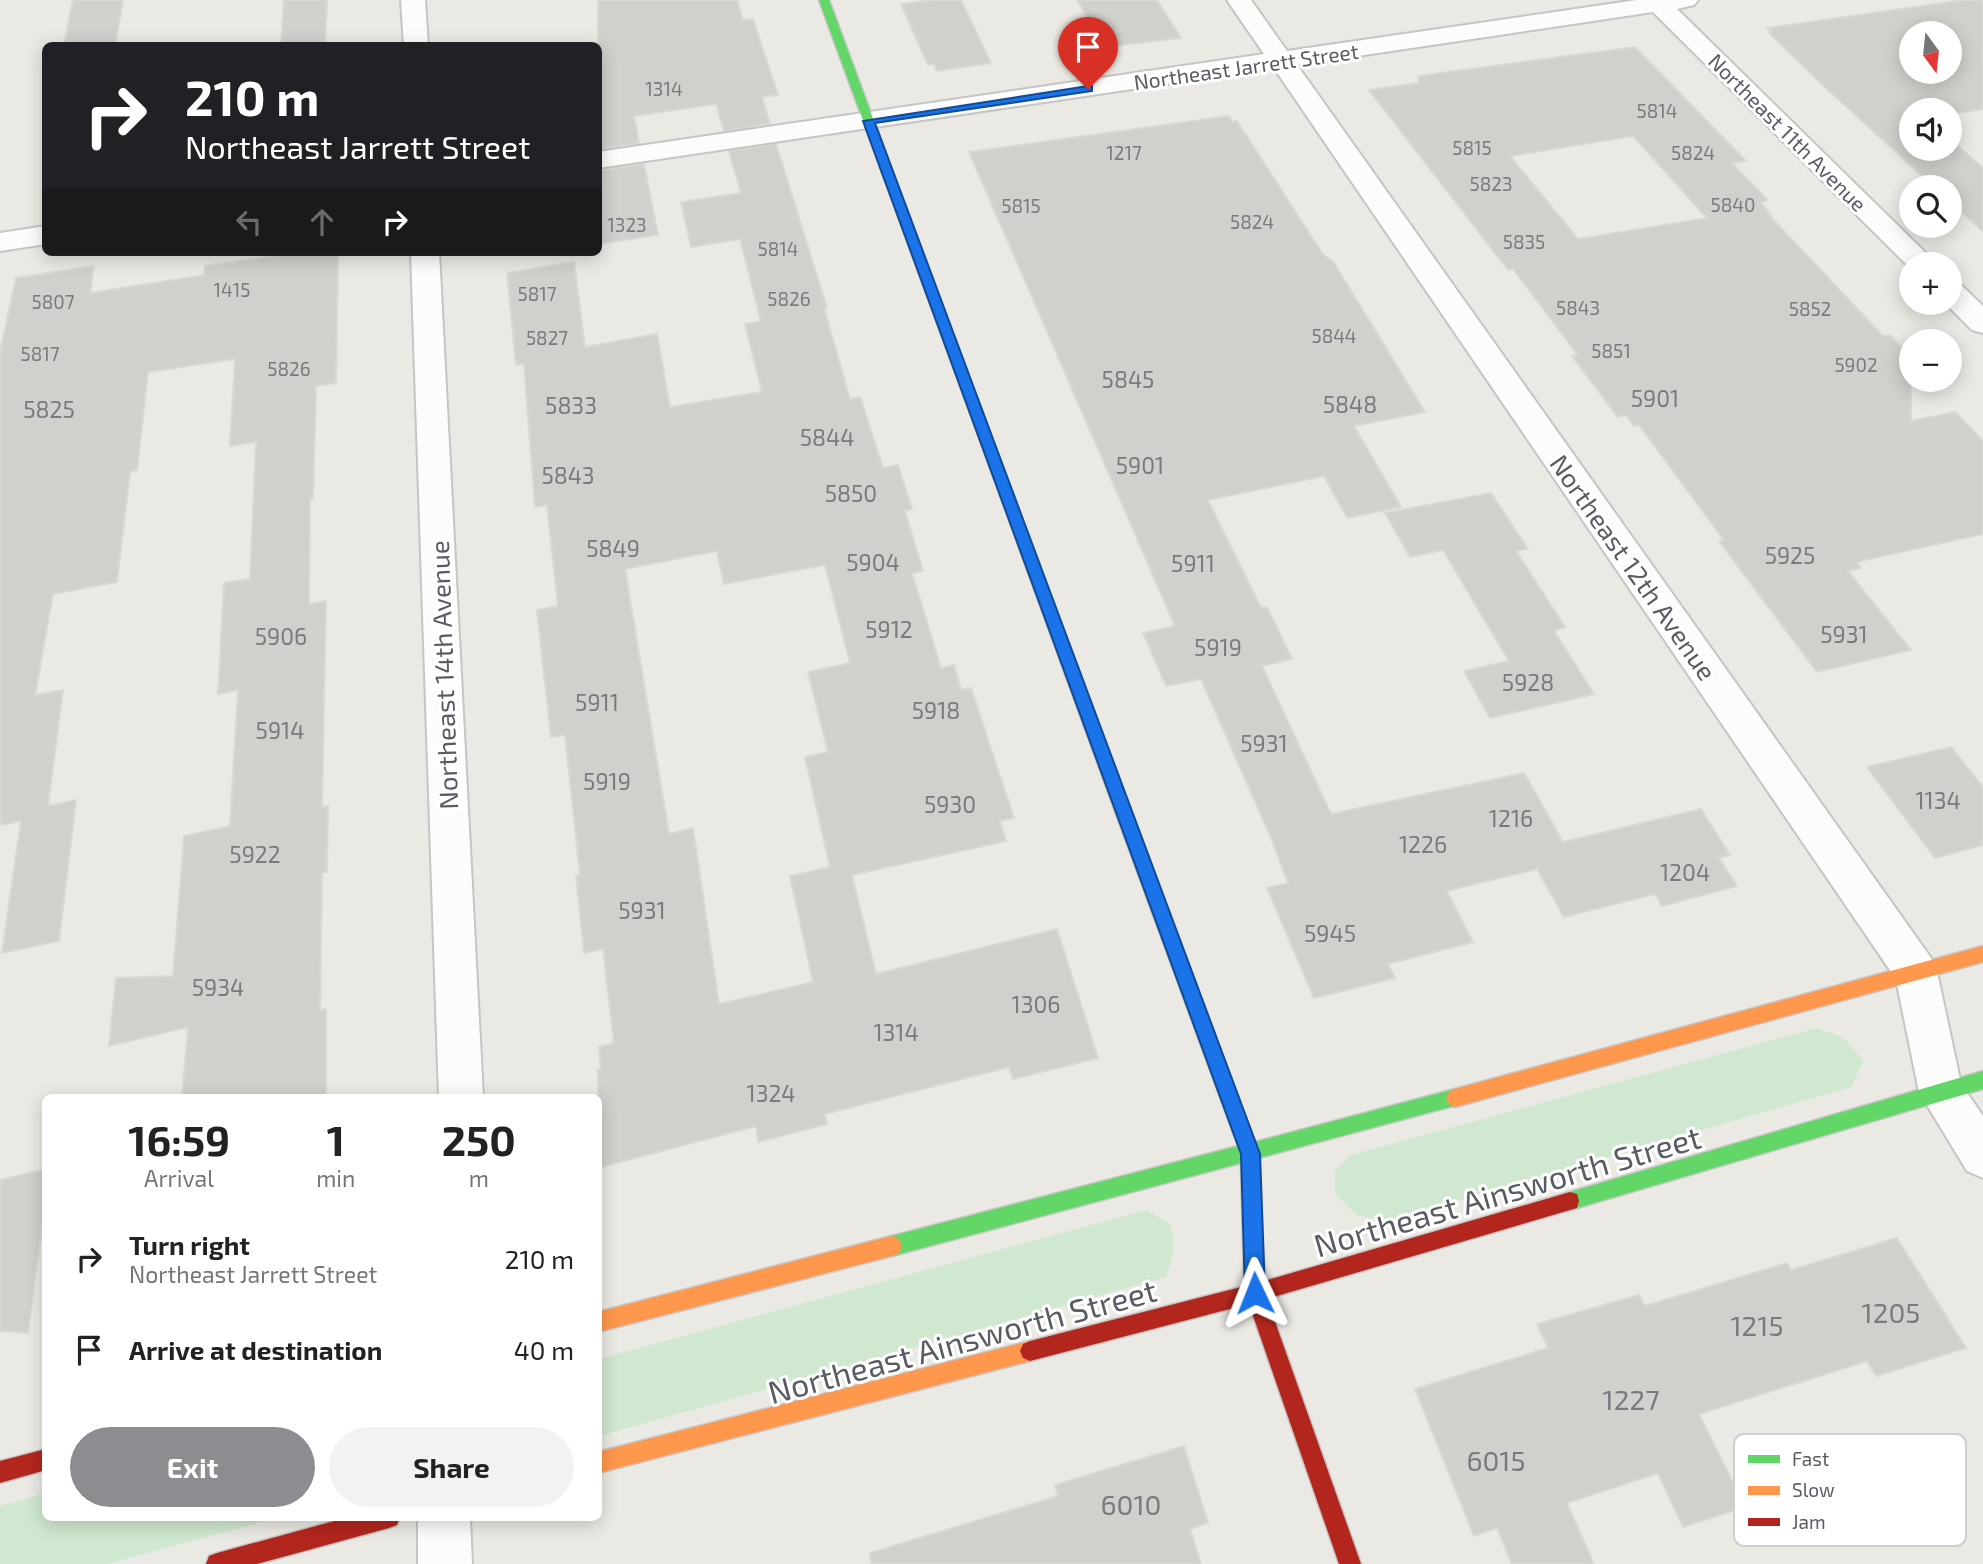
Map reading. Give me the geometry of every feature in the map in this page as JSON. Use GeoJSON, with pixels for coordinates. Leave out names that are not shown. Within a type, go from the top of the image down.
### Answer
{"type":"FeatureCollection","features":[{"type":"Feature","properties":{"kind":"street"},"geometry":{"type":"LineString","coordinates":[[413,0],[415,42]]}},
{"type":"Feature","properties":{"kind":"street"},"geometry":{"type":"LineString","coordinates":[[824,0],[1250,1154],[1255,1293],[1350,1564]]}},
{"type":"Feature","properties":{"kind":"street","name":"Northeast 12th Avenue"},"geometry":{"type":"LineString","coordinates":[[1239,0],[1916,972],[1941,1091],[1983,1155]]}},
{"type":"Feature","properties":{"kind":"street","name":"Northeast Jarrett Street"},"geometry":{"type":"LineString","coordinates":[[602,159],[1281,61],[1656,2],[1686,0]]}},
{"type":"Feature","properties":{"kind":"street","name":"Northeast 11th Avenue"},"geometry":{"type":"LineString","coordinates":[[1656,2],[1911,252]]}},
{"type":"Feature","properties":{"kind":"street"},"geometry":{"type":"LineString","coordinates":[[0,242],[42,237]]}},
{"type":"Feature","properties":{"kind":"street","name":"Northeast 14th Avenue"},"geometry":{"type":"LineString","coordinates":[[425,256],[461,1094]]}},
{"type":"Feature","properties":{"kind":"street"},"geometry":{"type":"LineString","coordinates":[[1962,302],[1983,324]]}},
{"type":"Feature","properties":{"kind":"street"},"geometry":{"type":"LineString","coordinates":[[602,1321],[1250,1154],[1983,954]]}},
{"type":"Feature","properties":{"kind":"street","name":"Northeast Ainsworth Street"},"geometry":{"type":"LineString","coordinates":[[602,1462],[1255,1293],[1983,1080]]}},
{"type":"Feature","properties":{"kind":"street"},"geometry":{"type":"LineString","coordinates":[[0,1472],[42,1461]]}},
{"type":"Feature","properties":{"kind":"street"},"geometry":{"type":"LineString","coordinates":[[217,1564],[374,1521]]}},
{"type":"Feature","properties":{"kind":"street"},"geometry":{"type":"LineString","coordinates":[[443,1521],[445,1564]]}},
{"type":"Feature","properties":{"kind":"green space"},"geometry":{"type":"Polygon","coordinates":[[[1817,1028],[1844,1038],[1863,1061],[1851,1087],[1386,1221],[1357,1215],[1335,1194],[1335,1171],[1351,1155],[1817,1028]]]}},
{"type":"Feature","properties":{"kind":"green space"},"geometry":{"type":"Polygon","coordinates":[[[1146,1210],[1170,1224],[1173,1250],[1166,1277],[602,1435],[602,1358],[1146,1210]]]}},
{"type":"Feature","properties":{"kind":"green space"},"geometry":{"type":"Polygon","coordinates":[[[42,1494],[42,1521],[265,1521],[107,1564],[0,1564],[0,1506],[42,1494]]]}},
{"type":"Feature","properties":{"kind":"building"},"geometry":{"type":"Polygon","coordinates":[[[73,0],[123,0],[116,42],[65,42],[73,0]]]}},
{"type":"Feature","properties":{"kind":"building"},"geometry":{"type":"Polygon","coordinates":[[[284,0],[327,0],[325,42],[281,42],[284,0]]]}},
{"type":"Feature","properties":{"kind":"building"},"geometry":{"type":"Polygon","coordinates":[[[598,0],[737,0],[743,20],[753,19],[778,95],[762,97],[770,124],[724,131],[716,104],[634,116],[639,143],[602,148],[602,42],[598,42],[598,0]]]}},
{"type":"Feature","properties":{"kind":"building"},"geometry":{"type":"Polygon","coordinates":[[[961,0],[991,63],[937,71],[934,64],[928,65],[901,4],[961,0]]]}},
{"type":"Feature","properties":{"kind":"building"},"geometry":{"type":"Polygon","coordinates":[[[1077,0],[1157,0],[1181,38],[1105,47],[1077,0]]]}},
{"type":"Feature","properties":{"kind":"building"},"geometry":{"type":"Polygon","coordinates":[[[1964,0],[1983,0],[1983,109],[1962,112],[1962,98],[1899,98],[1899,155],[1769,33],[1772,33],[1767,28],[1964,0]]]}},
{"type":"Feature","properties":{"kind":"building"},"geometry":{"type":"Polygon","coordinates":[[[1635,47],[1746,161],[1732,163],[1768,200],[1760,202],[1771,214],[1768,214],[1883,336],[1890,335],[1899,344],[1899,392],[1911,392],[1911,421],[1955,412],[1983,441],[1983,534],[1856,562],[1861,568],[1848,571],[1911,650],[1817,672],[1719,541],[1724,540],[1639,425],[1634,426],[1626,415],[1618,417],[1572,356],[1578,355],[1513,269],[1508,270],[1369,90],[1419,83],[1418,76],[1635,47]],[[1633,136],[1510,156],[1578,239],[1707,218],[1633,136]]]}},
{"type":"Feature","properties":{"kind":"building"},"geometry":{"type":"Polygon","coordinates":[[[1229,116],[1232,122],[1237,121],[1322,253],[1334,263],[1425,412],[1354,426],[1401,507],[1347,518],[1324,476],[1208,500],[1261,608],[1267,607],[1292,659],[1262,666],[1331,814],[1524,773],[1563,842],[1701,809],[1730,855],[1719,858],[1737,886],[1662,906],[1655,894],[1564,917],[1537,869],[1447,891],[1473,942],[1388,964],[1395,978],[1314,998],[1267,888],[1288,883],[1272,840],[1201,679],[1166,686],[1143,633],[1175,626],[969,152],[1229,116]]]}},
{"type":"Feature","properties":{"kind":"building"},"geometry":{"type":"Polygon","coordinates":[[[776,144],[827,308],[824,308],[850,399],[860,397],[883,468],[898,465],[912,509],[905,511],[923,571],[912,573],[941,668],[954,665],[961,690],[971,688],[1014,818],[1000,821],[1006,841],[852,875],[876,974],[1057,929],[1098,1058],[1013,1079],[1009,1067],[825,1114],[827,1124],[758,1142],[756,1126],[602,1167],[602,1094],[598,1094],[598,1070],[601,1069],[599,1047],[614,1043],[603,949],[584,953],[576,876],[580,875],[565,735],[551,737],[537,610],[558,606],[547,505],[535,507],[524,364],[516,365],[507,273],[574,262],[585,347],[657,334],[670,407],[762,392],[745,324],[761,321],[740,239],[691,247],[681,202],[741,193],[729,151],[776,144]],[[717,551],[625,569],[669,834],[693,828],[719,1004],[813,982],[790,876],[830,867],[805,757],[828,752],[808,672],[850,663],[825,565],[724,584],[717,551]]]}},
{"type":"Feature","properties":{"kind":"building"},"geometry":{"type":"Polygon","coordinates":[[[1962,150],[1983,168],[1983,232],[1962,212],[1962,175],[1921,175],[1906,161],[1962,161],[1962,150]]]}},
{"type":"Feature","properties":{"kind":"building"},"geometry":{"type":"Polygon","coordinates":[[[644,164],[658,235],[602,243],[602,170],[644,164]]]}},
{"type":"Feature","properties":{"kind":"building"},"geometry":{"type":"Polygon","coordinates":[[[274,256],[338,256],[336,383],[316,386],[313,499],[310,499],[309,604],[326,601],[322,807],[328,806],[327,872],[322,873],[320,1011],[326,1009],[326,1094],[182,1094],[188,1027],[109,1046],[116,978],[173,976],[184,836],[230,826],[238,690],[218,694],[224,583],[250,579],[256,442],[230,446],[235,359],[148,372],[137,470],[130,472],[117,582],[53,594],[35,695],[63,690],[48,806],[76,800],[59,941],[2,953],[21,821],[0,825],[0,352],[16,278],[94,266],[90,293],[204,275],[205,266],[274,256]]]}},
{"type":"Feature","properties":{"kind":"building"},"geometry":{"type":"Polygon","coordinates":[[[1491,493],[1528,549],[1516,551],[1565,627],[1554,631],[1594,694],[1490,718],[1464,671],[1509,661],[1443,550],[1410,557],[1385,513],[1491,493]]]}},
{"type":"Feature","properties":{"kind":"building"},"geometry":{"type":"Polygon","coordinates":[[[1951,747],[1983,787],[1983,845],[1935,858],[1867,767],[1951,747]]]}},
{"type":"Feature","properties":{"kind":"building"},"geometry":{"type":"Polygon","coordinates":[[[42,1170],[42,1225],[28,1333],[0,1331],[0,1180],[42,1170]]]}},
{"type":"Feature","properties":{"kind":"building"},"geometry":{"type":"Polygon","coordinates":[[[1897,1238],[1966,1348],[1876,1376],[1867,1361],[1699,1414],[1734,1485],[1734,1511],[1683,1527],[1658,1473],[1567,1503],[1594,1564],[1512,1564],[1497,1528],[1474,1536],[1415,1389],[1548,1348],[1537,1324],[1639,1295],[1645,1306],[1787,1263],[1791,1270],[1897,1238]]]}},
{"type":"Feature","properties":{"kind":"building"},"geometry":{"type":"Polygon","coordinates":[[[1184,1446],[1208,1523],[1190,1529],[1201,1564],[872,1564],[870,1553],[1058,1496],[1055,1485],[1184,1446]]]}},
{"type":"Feature","properties":{"kind":"traffic: fast"},"geometry":{"type":"LineString","coordinates":[[824,0],[979,421]]}},
{"type":"Feature","properties":{"kind":"traffic: fast"},"geometry":{"type":"LineString","coordinates":[[1112,781],[1250,1154],[1254,1272]]}},
{"type":"Feature","properties":{"kind":"traffic: fast"},"geometry":{"type":"LineString","coordinates":[[1570,1201],[1983,1080]]}},
{"type":"Feature","properties":{"kind":"traffic: fast"},"geometry":{"type":"LineString","coordinates":[[892,1246],[1455,1098]]}},
{"type":"Feature","properties":{"kind":"traffic: slow"},"geometry":{"type":"LineString","coordinates":[[1455,1098],[1983,954]]}},
{"type":"Feature","properties":{"kind":"traffic: slow"},"geometry":{"type":"LineString","coordinates":[[602,1321],[892,1246]]}},
{"type":"Feature","properties":{"kind":"traffic: slow"},"geometry":{"type":"LineString","coordinates":[[602,1462],[1030,1351]]}},
{"type":"Feature","properties":{"kind":"traffic: jam"},"geometry":{"type":"LineString","coordinates":[[979,421],[1112,781]]}},
{"type":"Feature","properties":{"kind":"traffic: jam"},"geometry":{"type":"LineString","coordinates":[[1030,1351],[1255,1293],[1570,1201]]}},
{"type":"Feature","properties":{"kind":"traffic: jam"},"geometry":{"type":"LineString","coordinates":[[1254,1272],[1255,1293],[1350,1564]]}},
{"type":"Feature","properties":{"kind":"traffic: jam"},"geometry":{"type":"LineString","coordinates":[[0,1472],[42,1460]]}},
{"type":"Feature","properties":{"kind":"traffic: jam"},"geometry":{"type":"LineString","coordinates":[[217,1564],[374,1521]]}},
{"type":"Feature","properties":{"kind":"route"},"geometry":{"type":"LineString","coordinates":[[1088,89],[869,121],[1250,1154],[1255,1293]]}}]}
